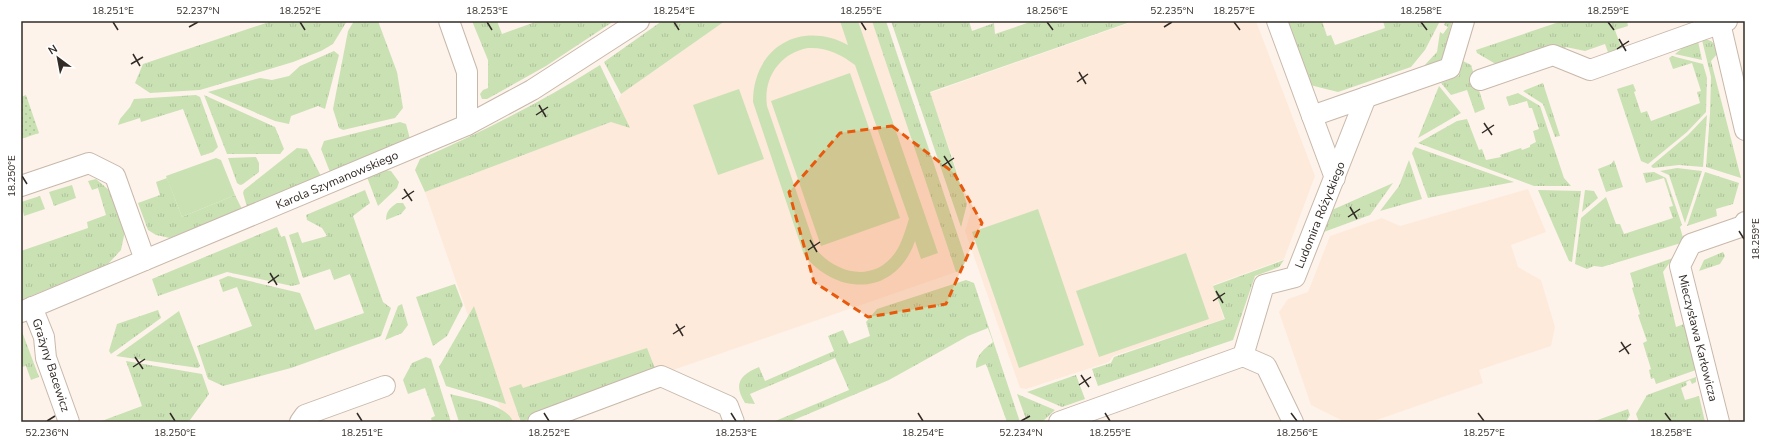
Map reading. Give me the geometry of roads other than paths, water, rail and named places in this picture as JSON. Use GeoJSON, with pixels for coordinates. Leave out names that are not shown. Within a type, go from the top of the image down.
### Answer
{"type":"FeatureCollection","features":[{"type":"Feature","properties":{"kind":"street"},"geometry":{"type":"LineString","coordinates":[[449,21],[467,72],[467,125]]}},
{"type":"Feature","properties":{"kind":"street","name":"Karola Szymanowskiego"},"geometry":{"type":"LineString","coordinates":[[26,310],[467,125],[532,90],[639,21]]}},
{"type":"Feature","properties":{"kind":"street"},"geometry":{"type":"LineString","coordinates":[[1277,21],[1335,178]]}},
{"type":"Feature","properties":{"kind":"street"},"geometry":{"type":"LineString","coordinates":[[1312,116],[1450,68],[1464,21]]}},
{"type":"Feature","properties":{"kind":"street"},"geometry":{"type":"LineString","coordinates":[[1480,80],[1553,55],[1590,70],[1724,22],[1745,130]]}},
{"type":"Feature","properties":{"kind":"street","name":"Ludomira Różyckiego"},"geometry":{"type":"LineString","coordinates":[[1243,356],[1264,285],[1295,277],[1366,97]]}},
{"type":"Feature","properties":{"kind":"street"},"geometry":{"type":"LineString","coordinates":[[21,186],[89,163],[115,176],[145,260]]}},
{"type":"Feature","properties":{"kind":"street","name":"Mieczysława Karłowicza"},"geometry":{"type":"LineString","coordinates":[[1719,422],[1680,266],[1691,244],[1744,226],[1745,222]]}},
{"type":"Feature","properties":{"kind":"street","name":"Grażyny Bacewicz"},"geometry":{"type":"LineString","coordinates":[[26,310],[44,337],[46,358],[69,422]]}},
{"type":"Feature","properties":{"kind":"street"},"geometry":{"type":"LineString","coordinates":[[1059,422],[1243,356],[1266,366],[1292,422]]}},
{"type":"Feature","properties":{"kind":"street"},"geometry":{"type":"LineString","coordinates":[[538,422],[661,376],[728,406],[734,422]]}},
{"type":"Feature","properties":{"kind":"street"},"geometry":{"type":"LineString","coordinates":[[300,422],[305,415],[385,386]]}}]}
